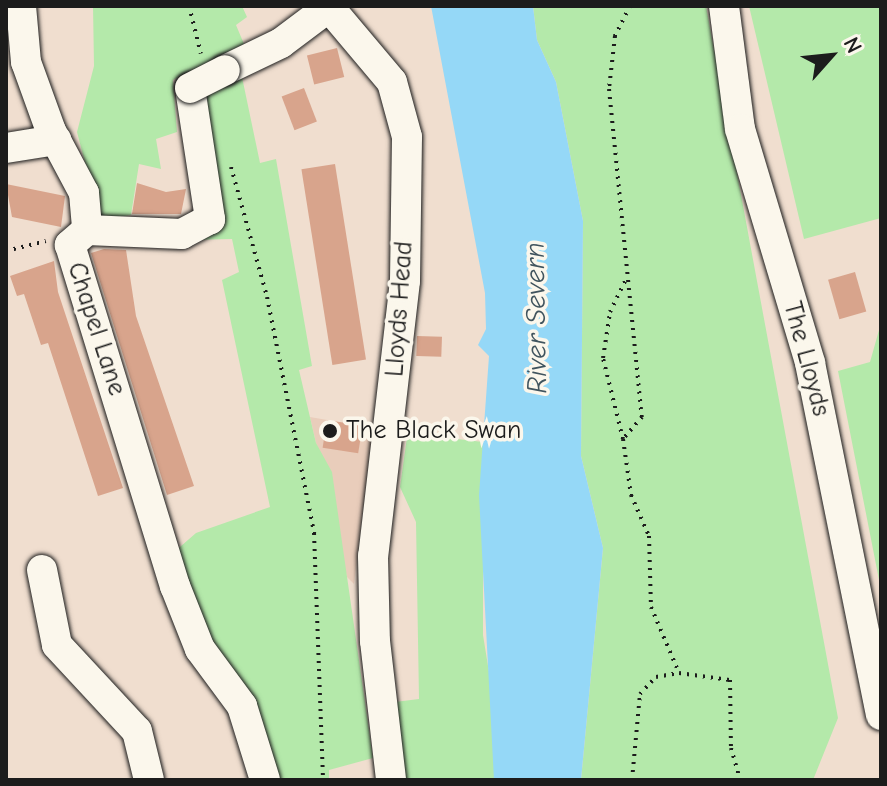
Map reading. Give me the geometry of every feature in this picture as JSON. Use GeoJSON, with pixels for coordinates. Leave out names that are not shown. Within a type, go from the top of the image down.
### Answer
{"type":"FeatureCollection","features":[{"type":"Feature","properties":{"kind":"street"},"geometry":{"type":"LineString","coordinates":[[21,6],[26,62],[56,140],[84,193],[78,238]]}},
{"type":"Feature","properties":{"kind":"street","name":"The Lloyds"},"geometry":{"type":"LineString","coordinates":[[724,6],[740,129],[810,363],[881,715]]}},
{"type":"Feature","properties":{"kind":"street"},"geometry":{"type":"LineString","coordinates":[[206,74],[281,43],[328,7]]}},
{"type":"Feature","properties":{"kind":"street","name":"Lloyds Head"},"geometry":{"type":"LineString","coordinates":[[328,7],[392,82],[407,137],[405,281],[373,556],[375,641],[391,780]]}},
{"type":"Feature","properties":{"kind":"street","name":"Chapel Lane"},"geometry":{"type":"LineString","coordinates":[[206,74],[210,219],[182,234],[78,238],[175,586],[200,649],[242,706],[265,780]]}},
{"type":"Feature","properties":{"kind":"street"},"geometry":{"type":"LineString","coordinates":[[6,148],[56,140]]}},
{"type":"Feature","properties":{"kind":"street"},"geometry":{"type":"LineString","coordinates":[[42,570],[57,645],[137,731],[149,780]]}},
{"type":"Feature","properties":{"kind":"path"},"geometry":{"type":"LineString","coordinates":[[189,6],[206,74]]}},
{"type":"Feature","properties":{"kind":"path"},"geometry":{"type":"LineString","coordinates":[[623,439],[642,417],[609,89],[615,36],[630,6]]}},
{"type":"Feature","properties":{"kind":"path"},"geometry":{"type":"LineString","coordinates":[[227,151],[267,297],[314,533],[323,780]]}},
{"type":"Feature","properties":{"kind":"path"},"geometry":{"type":"LineString","coordinates":[[6,251],[32,242],[78,238]]}},
{"type":"Feature","properties":{"kind":"path"},"geometry":{"type":"LineString","coordinates":[[628,275],[610,312],[603,358],[623,439],[631,495],[649,536],[651,607],[679,673]]}},
{"type":"Feature","properties":{"kind":"path"},"geometry":{"type":"LineString","coordinates":[[632,780],[640,694],[656,677],[679,673],[730,680],[731,748],[740,780]]}},
{"type":"Feature","properties":{"kind":"shaded area"},"geometry":{"type":"Polygon","coordinates":[[[310,417],[373,428],[354,584],[347,577],[310,417]]]}},
{"type":"Feature","properties":{"kind":"green space"},"geometry":{"type":"Polygon","coordinates":[[[93,6],[242,6],[247,17],[236,25],[244,44],[173,80],[177,132],[156,139],[161,169],[139,164],[131,215],[100,220],[77,132],[94,66],[93,6]]]}},
{"type":"Feature","properties":{"kind":"green space"},"geometry":{"type":"Polygon","coordinates":[[[533,6],[706,6],[838,718],[813,780],[581,780],[603,548],[581,456],[583,221],[556,82],[537,40],[533,6]]]}},
{"type":"Feature","properties":{"kind":"green space"},"geometry":{"type":"Polygon","coordinates":[[[749,6],[881,6],[881,218],[804,239],[749,6]]]}},
{"type":"Feature","properties":{"kind":"green space"},"geometry":{"type":"Polygon","coordinates":[[[242,77],[260,163],[276,159],[312,366],[299,370],[316,443],[332,472],[373,758],[329,770],[329,780],[271,780],[173,553],[196,533],[270,507],[222,280],[239,272],[232,239],[189,240],[201,235],[199,96],[242,77]]]}},
{"type":"Feature","properties":{"kind":"green space"},"geometry":{"type":"Polygon","coordinates":[[[881,323],[881,590],[838,371],[870,362],[881,323]]]}},
{"type":"Feature","properties":{"kind":"green space"},"geometry":{"type":"Polygon","coordinates":[[[409,423],[440,437],[483,442],[483,635],[494,703],[494,780],[403,780],[395,702],[419,699],[416,522],[400,487],[409,423]]]}},
{"type":"Feature","properties":{"kind":"water","name":"River Severn"},"geometry":{"type":"Polygon","coordinates":[[[431,6],[533,6],[537,40],[556,82],[583,221],[581,456],[603,548],[581,780],[494,780],[479,495],[489,356],[478,345],[486,329],[485,293],[431,6]]]}},
{"type":"Feature","properties":{"kind":"building"},"geometry":{"type":"Polygon","coordinates":[[[337,48],[344,77],[314,85],[307,55],[337,48]]]}},
{"type":"Feature","properties":{"kind":"building"},"geometry":{"type":"Polygon","coordinates":[[[304,88],[317,122],[294,130],[282,97],[304,88]]]}},
{"type":"Feature","properties":{"kind":"building"},"geometry":{"type":"Polygon","coordinates":[[[335,164],[366,360],[332,365],[301,169],[335,164]]]}},
{"type":"Feature","properties":{"kind":"building"},"geometry":{"type":"Polygon","coordinates":[[[137,183],[166,192],[186,189],[181,214],[132,214],[137,183]]]}},
{"type":"Feature","properties":{"kind":"building"},"geometry":{"type":"Polygon","coordinates":[[[6,184],[65,196],[61,227],[12,217],[6,184]]]}},
{"type":"Feature","properties":{"kind":"building"},"geometry":{"type":"Polygon","coordinates":[[[104,249],[126,250],[136,316],[194,486],[167,495],[91,253],[104,249]]]}},
{"type":"Feature","properties":{"kind":"building"},"geometry":{"type":"Polygon","coordinates":[[[54,261],[58,292],[123,488],[98,496],[48,343],[41,345],[24,294],[17,296],[10,276],[54,261]]]}},
{"type":"Feature","properties":{"kind":"building"},"geometry":{"type":"Polygon","coordinates":[[[855,272],[866,311],[839,319],[828,280],[855,272]]]}},
{"type":"Feature","properties":{"kind":"building"},"geometry":{"type":"Polygon","coordinates":[[[417,336],[442,337],[441,357],[416,356],[417,336]]]}},
{"type":"Feature","properties":{"kind":"building"},"geometry":{"type":"Polygon","coordinates":[[[327,420],[363,426],[358,453],[323,448],[327,420]]]}},
{"type":"Feature","properties":{"kind":"place","name":"The Black Swan"},"geometry":{"type":"Point","coordinates":[330,431]}}]}
